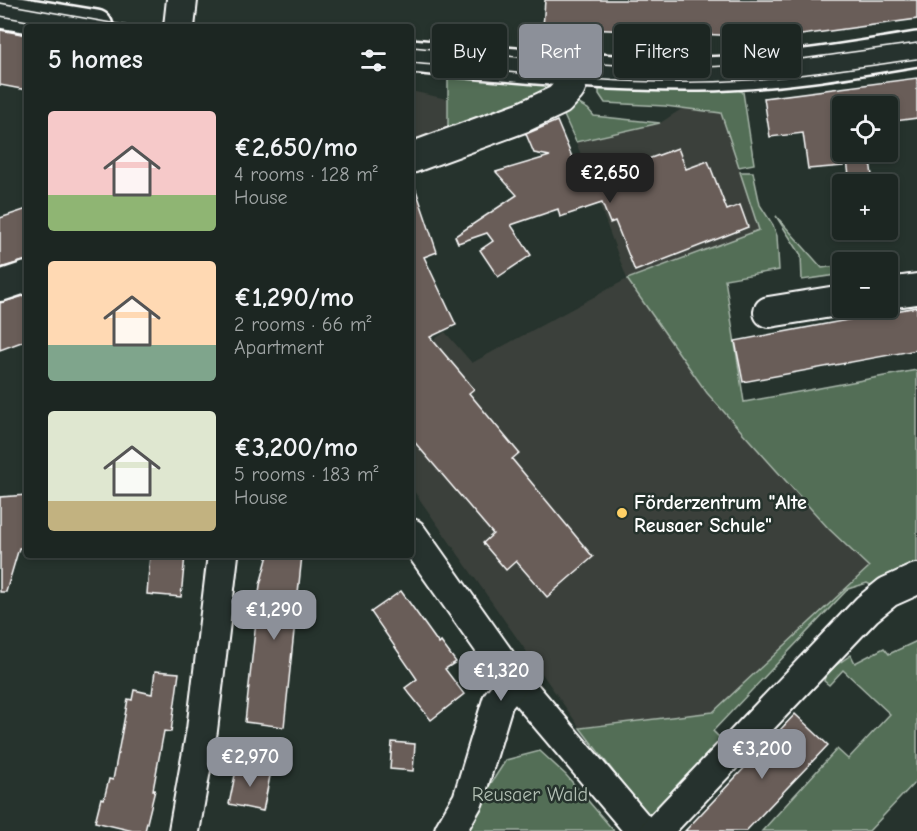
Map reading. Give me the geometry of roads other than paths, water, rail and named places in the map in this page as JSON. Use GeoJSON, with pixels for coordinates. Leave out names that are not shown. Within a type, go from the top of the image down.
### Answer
{"type":"FeatureCollection","features":[{"type":"Feature","properties":{"kind":"street"},"geometry":{"type":"LineString","coordinates":[[178,24],[182,0]]}},
{"type":"Feature","properties":{"kind":"street"},"geometry":{"type":"LineString","coordinates":[[0,10],[79,24]]}},
{"type":"Feature","properties":{"kind":"street"},"geometry":{"type":"LineString","coordinates":[[602,70],[699,74],[804,67],[917,49]]}},
{"type":"Feature","properties":{"kind":"street"},"geometry":{"type":"LineString","coordinates":[[414,56],[519,65]]}},
{"type":"Feature","properties":{"kind":"street"},"geometry":{"type":"LineString","coordinates":[[414,157],[523,117],[559,100],[570,88],[573,78]]}},
{"type":"Feature","properties":{"kind":"street"},"geometry":{"type":"LineString","coordinates":[[0,286],[24,278]]}},
{"type":"Feature","properties":{"kind":"street"},"geometry":{"type":"LineString","coordinates":[[898,292],[917,289]]}},
{"type":"Feature","properties":{"kind":"street"},"geometry":{"type":"LineString","coordinates":[[768,312],[832,302]]}},
{"type":"Feature","properties":{"kind":"street"},"geometry":{"type":"LineString","coordinates":[[414,538],[515,681],[642,831]]}},
{"type":"Feature","properties":{"kind":"street"},"geometry":{"type":"LineString","coordinates":[[184,831],[202,730],[223,558]]}},
{"type":"Feature","properties":{"kind":"street"},"geometry":{"type":"LineString","coordinates":[[657,831],[867,609],[888,592],[917,579]]}},
{"type":"Feature","properties":{"kind":"street"},"geometry":{"type":"LineString","coordinates":[[450,831],[468,800],[498,700],[515,681]]}},
{"type":"Feature","properties":{"kind":"tram line"},"geometry":{"type":"LineString","coordinates":[[0,3],[117,24]]}},
{"type":"Feature","properties":{"kind":"tram line"},"geometry":{"type":"LineString","coordinates":[[0,16],[44,24]]}},
{"type":"Feature","properties":{"kind":"tram line"},"geometry":{"type":"LineString","coordinates":[[414,47],[591,63],[699,67],[781,61],[917,43]]}},
{"type":"Feature","properties":{"kind":"tram line"},"geometry":{"type":"LineString","coordinates":[[414,63],[591,79],[699,82],[781,77],[917,59]]}},
{"type":"Feature","properties":{"kind":"place","name":"Förderzentrum \"Alte Reusaer Schule\""},"geometry":{"type":"Point","coordinates":[622,513]}},
{"type":"Feature","properties":{"kind":"park label","name":"Reusaer Wald"},"geometry":{"type":"Point","coordinates":[530,794]}}]}
